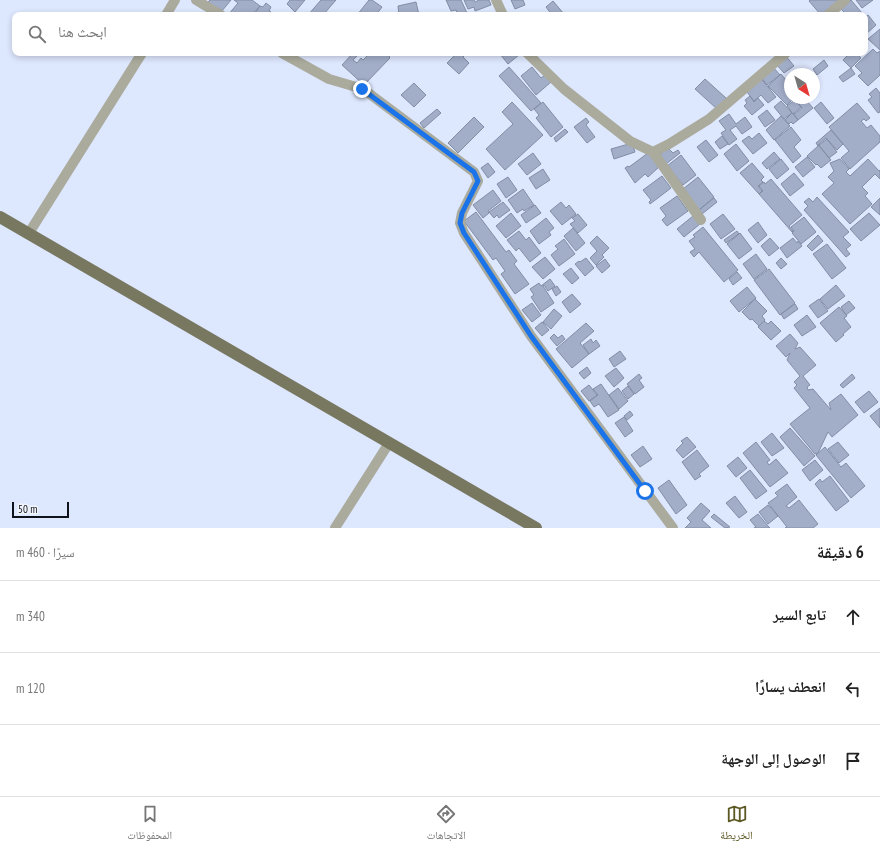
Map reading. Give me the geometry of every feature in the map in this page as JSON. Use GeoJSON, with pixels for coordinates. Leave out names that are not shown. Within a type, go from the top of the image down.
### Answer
{"type":"FeatureCollection","features":[{"type":"Feature","properties":{"kind":"main road"},"geometry":{"type":"LineString","coordinates":[[0,217],[536,528]]}},
{"type":"Feature","properties":{"kind":"street"},"geometry":{"type":"LineString","coordinates":[[168,12],[175,0]]}},
{"type":"Feature","properties":{"kind":"street"},"geometry":{"type":"LineString","coordinates":[[196,0],[216,12]]}},
{"type":"Feature","properties":{"kind":"street"},"geometry":{"type":"LineString","coordinates":[[496,0],[502,12]]}},
{"type":"Feature","properties":{"kind":"street"},"geometry":{"type":"LineString","coordinates":[[831,12],[845,0]]}},
{"type":"Feature","properties":{"kind":"street"},"geometry":{"type":"LineString","coordinates":[[29,233],[140,56]]}},
{"type":"Feature","properties":{"kind":"street"},"geometry":{"type":"LineString","coordinates":[[288,56],[329,78],[362,89],[474,172],[478,181],[462,213],[460,223],[464,233],[531,336],[673,528]]}},
{"type":"Feature","properties":{"kind":"street"},"geometry":{"type":"LineString","coordinates":[[530,56],[564,89],[624,137],[653,152],[701,220]]}},
{"type":"Feature","properties":{"kind":"street"},"geometry":{"type":"LineString","coordinates":[[653,152],[669,144],[709,119],[782,56]]}},
{"type":"Feature","properties":{"kind":"street"},"geometry":{"type":"LineString","coordinates":[[335,528],[389,442]]}},
{"type":"Feature","properties":{"kind":"building"},"geometry":{"type":"Polygon","coordinates":[[[210,0],[231,0],[221,12],[208,2],[210,0]]]}},
{"type":"Feature","properties":{"kind":"building"},"geometry":{"type":"Polygon","coordinates":[[[234,0],[252,0],[260,6],[255,12],[230,12],[238,3],[234,0]]]}},
{"type":"Feature","properties":{"kind":"building"},"geometry":{"type":"Polygon","coordinates":[[[290,0],[305,0],[295,12],[287,4],[290,0]]]}},
{"type":"Feature","properties":{"kind":"building"},"geometry":{"type":"Polygon","coordinates":[[[321,0],[336,0],[326,12],[311,12],[321,0]]]}},
{"type":"Feature","properties":{"kind":"building"},"geometry":{"type":"Polygon","coordinates":[[[369,0],[372,0],[382,7],[378,12],[359,12],[369,0]]]}},
{"type":"Feature","properties":{"kind":"building"},"geometry":{"type":"Polygon","coordinates":[[[446,0],[461,0],[467,12],[457,12],[456,10],[451,11],[446,0]]]}},
{"type":"Feature","properties":{"kind":"building"},"geometry":{"type":"Polygon","coordinates":[[[464,0],[474,0],[475,2],[479,0],[489,0],[491,5],[475,11],[474,7],[468,9],[464,0]]]}},
{"type":"Feature","properties":{"kind":"building"},"geometry":{"type":"Polygon","coordinates":[[[511,0],[523,0],[525,5],[515,9],[511,0]]]}},
{"type":"Feature","properties":{"kind":"building"},"geometry":{"type":"Polygon","coordinates":[[[839,0],[825,12],[818,12],[809,1],[839,0]]]}},
{"type":"Feature","properties":{"kind":"building"},"geometry":{"type":"Polygon","coordinates":[[[851,0],[861,12],[844,12],[841,9],[851,0]]]}},
{"type":"Feature","properties":{"kind":"building"},"geometry":{"type":"Polygon","coordinates":[[[856,0],[873,0],[862,8],[856,0]]]}},
{"type":"Feature","properties":{"kind":"building"},"geometry":{"type":"Polygon","coordinates":[[[553,1],[562,12],[550,12],[546,7],[553,1]]]}},
{"type":"Feature","properties":{"kind":"building"},"geometry":{"type":"Polygon","coordinates":[[[416,2],[418,12],[399,12],[398,6],[416,2]]]}},
{"type":"Feature","properties":{"kind":"building"},"geometry":{"type":"Polygon","coordinates":[[[266,3],[271,7],[269,11],[271,12],[256,12],[260,6],[263,7],[266,3]]]}},
{"type":"Feature","properties":{"kind":"building"},"geometry":{"type":"Polygon","coordinates":[[[868,15],[876,25],[868,32],[868,15]]]}},
{"type":"Feature","properties":{"kind":"building"},"geometry":{"type":"Polygon","coordinates":[[[880,29],[880,50],[868,39],[880,29]]]}},
{"type":"Feature","properties":{"kind":"building"},"geometry":{"type":"Polygon","coordinates":[[[873,49],[877,53],[880,51],[880,75],[868,86],[858,76],[862,73],[855,66],[866,56],[868,56],[868,54],[873,49]]]}},
{"type":"Feature","properties":{"kind":"building"},"geometry":{"type":"Polygon","coordinates":[[[350,56],[357,56],[353,60],[357,63],[361,58],[363,60],[367,56],[390,56],[390,58],[364,85],[342,65],[350,56]]]}},
{"type":"Feature","properties":{"kind":"building"},"geometry":{"type":"Polygon","coordinates":[[[454,56],[464,56],[463,57],[469,63],[459,74],[447,63],[454,56]]]}},
{"type":"Feature","properties":{"kind":"building"},"geometry":{"type":"Polygon","coordinates":[[[502,56],[518,56],[508,64],[502,56]]]}},
{"type":"Feature","properties":{"kind":"building"},"geometry":{"type":"Polygon","coordinates":[[[786,56],[794,66],[791,68],[784,68],[784,73],[776,64],[786,56]]]}},
{"type":"Feature","properties":{"kind":"building"},"geometry":{"type":"Polygon","coordinates":[[[847,56],[859,56],[861,58],[851,68],[843,60],[847,56]]]}},
{"type":"Feature","properties":{"kind":"building"},"geometry":{"type":"Polygon","coordinates":[[[824,60],[828,66],[820,73],[820,68],[814,68],[824,60]]]}},
{"type":"Feature","properties":{"kind":"building"},"geometry":{"type":"Polygon","coordinates":[[[509,67],[541,103],[531,111],[499,76],[509,67]]]}},
{"type":"Feature","properties":{"kind":"building"},"geometry":{"type":"Polygon","coordinates":[[[532,67],[541,78],[545,75],[551,82],[536,95],[521,76],[532,67]]]}},
{"type":"Feature","properties":{"kind":"building"},"geometry":{"type":"Polygon","coordinates":[[[773,67],[780,75],[767,85],[761,77],[773,67]]]}},
{"type":"Feature","properties":{"kind":"building"},"geometry":{"type":"Polygon","coordinates":[[[851,68],[855,74],[843,82],[839,77],[851,68]]]}},
{"type":"Feature","properties":{"kind":"building"},"geometry":{"type":"Polygon","coordinates":[[[781,74],[784,78],[784,102],[768,86],[781,74]]]}},
{"type":"Feature","properties":{"kind":"building"},"geometry":{"type":"Polygon","coordinates":[[[760,77],[776,97],[768,103],[761,95],[754,101],[747,92],[760,77]]]}},
{"type":"Feature","properties":{"kind":"building"},"geometry":{"type":"Polygon","coordinates":[[[705,79],[726,98],[717,109],[695,89],[705,79]]]}},
{"type":"Feature","properties":{"kind":"building"},"geometry":{"type":"Polygon","coordinates":[[[414,83],[426,95],[414,107],[401,95],[414,83]]]}},
{"type":"Feature","properties":{"kind":"building"},"geometry":{"type":"Polygon","coordinates":[[[876,88],[880,93],[880,112],[878,113],[868,100],[872,97],[869,94],[876,88]]]}},
{"type":"Feature","properties":{"kind":"building"},"geometry":{"type":"Polygon","coordinates":[[[750,96],[754,102],[758,98],[764,105],[752,115],[744,106],[747,103],[745,100],[750,96]]]}},
{"type":"Feature","properties":{"kind":"building"},"geometry":{"type":"Polygon","coordinates":[[[781,101],[792,113],[784,119],[774,107],[781,101]]]}},
{"type":"Feature","properties":{"kind":"building"},"geometry":{"type":"Polygon","coordinates":[[[512,102],[543,135],[505,170],[486,149],[513,124],[502,112],[512,102]]]}},
{"type":"Feature","properties":{"kind":"building"},"geometry":{"type":"Polygon","coordinates":[[[543,102],[563,127],[551,137],[536,118],[539,115],[534,109],[543,102]]]}},
{"type":"Feature","properties":{"kind":"building"},"geometry":{"type":"Polygon","coordinates":[[[821,102],[834,118],[827,124],[814,108],[821,102]]]}},
{"type":"Feature","properties":{"kind":"building"},"geometry":{"type":"Polygon","coordinates":[[[857,103],[870,118],[866,121],[864,119],[861,121],[867,128],[871,125],[880,136],[880,142],[850,169],[841,158],[849,151],[829,127],[857,103]]]}},
{"type":"Feature","properties":{"kind":"building"},"geometry":{"type":"Polygon","coordinates":[[[790,104],[798,104],[801,107],[793,114],[787,106],[790,104]]]}},
{"type":"Feature","properties":{"kind":"building"},"geometry":{"type":"Polygon","coordinates":[[[799,104],[809,104],[813,108],[798,120],[794,114],[802,108],[799,104]]]}},
{"type":"Feature","properties":{"kind":"building"},"geometry":{"type":"Polygon","coordinates":[[[437,109],[441,113],[424,128],[420,123],[437,109]]]}},
{"type":"Feature","properties":{"kind":"building"},"geometry":{"type":"Polygon","coordinates":[[[767,110],[775,120],[765,127],[758,117],[767,110]]]}},
{"type":"Feature","properties":{"kind":"building"},"geometry":{"type":"Polygon","coordinates":[[[792,113],[798,120],[793,124],[791,122],[789,124],[785,120],[792,113]]]}},
{"type":"Feature","properties":{"kind":"building"},"geometry":{"type":"Polygon","coordinates":[[[729,114],[736,124],[745,117],[752,127],[742,134],[736,126],[730,130],[737,139],[729,145],[721,133],[726,130],[719,121],[729,114]]]}},
{"type":"Feature","properties":{"kind":"building"},"geometry":{"type":"Polygon","coordinates":[[[781,116],[790,126],[774,140],[766,130],[781,116]]]}},
{"type":"Feature","properties":{"kind":"building"},"geometry":{"type":"Polygon","coordinates":[[[474,117],[484,127],[458,153],[448,143],[474,117]]]}},
{"type":"Feature","properties":{"kind":"building"},"geometry":{"type":"Polygon","coordinates":[[[586,118],[589,122],[586,125],[595,137],[587,143],[574,127],[586,118]]]}},
{"type":"Feature","properties":{"kind":"building"},"geometry":{"type":"Polygon","coordinates":[[[791,127],[801,140],[794,147],[801,156],[793,163],[775,140],[791,127]]]}},
{"type":"Feature","properties":{"kind":"building"},"geometry":{"type":"Polygon","coordinates":[[[565,129],[568,132],[556,142],[554,138],[565,129]]]}},
{"type":"Feature","properties":{"kind":"building"},"geometry":{"type":"Polygon","coordinates":[[[831,130],[843,144],[837,150],[826,138],[818,145],[831,160],[821,168],[807,156],[818,146],[816,143],[831,130]]]}},
{"type":"Feature","properties":{"kind":"building"},"geometry":{"type":"Polygon","coordinates":[[[759,133],[767,143],[753,154],[742,141],[749,136],[752,139],[759,133]]]}},
{"type":"Feature","properties":{"kind":"building"},"geometry":{"type":"Polygon","coordinates":[[[722,136],[728,144],[720,149],[715,142],[722,136]]]}},
{"type":"Feature","properties":{"kind":"building"},"geometry":{"type":"Polygon","coordinates":[[[827,139],[837,152],[829,158],[819,145],[827,139]]]}},
{"type":"Feature","properties":{"kind":"building"},"geometry":{"type":"Polygon","coordinates":[[[706,140],[718,155],[709,162],[697,147],[706,140]]]}},
{"type":"Feature","properties":{"kind":"building"},"geometry":{"type":"Polygon","coordinates":[[[632,143],[635,152],[614,159],[611,149],[632,143]]]}},
{"type":"Feature","properties":{"kind":"building"},"geometry":{"type":"Polygon","coordinates":[[[736,144],[749,161],[737,171],[724,154],[736,144]]]}},
{"type":"Feature","properties":{"kind":"building"},"geometry":{"type":"Polygon","coordinates":[[[668,148],[673,153],[678,150],[680,153],[666,164],[659,155],[668,148]]]}},
{"type":"Feature","properties":{"kind":"building"},"geometry":{"type":"Polygon","coordinates":[[[774,152],[780,159],[767,169],[762,163],[774,152]]]}},
{"type":"Feature","properties":{"kind":"building"},"geometry":{"type":"Polygon","coordinates":[[[533,153],[541,164],[527,175],[518,164],[533,153]]]}},
{"type":"Feature","properties":{"kind":"building"},"geometry":{"type":"Polygon","coordinates":[[[648,153],[659,167],[648,177],[645,174],[635,183],[625,168],[628,166],[629,167],[648,153]]]}},
{"type":"Feature","properties":{"kind":"building"},"geometry":{"type":"Polygon","coordinates":[[[681,155],[696,175],[683,185],[667,166],[681,155]]]}},
{"type":"Feature","properties":{"kind":"building"},"geometry":{"type":"Polygon","coordinates":[[[807,157],[815,167],[803,177],[795,167],[807,157]]]}},
{"type":"Feature","properties":{"kind":"building"},"geometry":{"type":"Polygon","coordinates":[[[781,159],[789,169],[777,179],[769,169],[781,159]]]}},
{"type":"Feature","properties":{"kind":"building"},"geometry":{"type":"Polygon","coordinates":[[[840,159],[849,169],[846,172],[850,176],[868,159],[879,171],[880,170],[880,179],[875,174],[862,187],[868,193],[865,196],[872,204],[850,224],[822,194],[834,183],[828,177],[834,171],[830,163],[840,159]]]}},
{"type":"Feature","properties":{"kind":"building"},"geometry":{"type":"Polygon","coordinates":[[[488,163],[495,172],[488,178],[481,168],[488,163]]]}},
{"type":"Feature","properties":{"kind":"building"},"geometry":{"type":"Polygon","coordinates":[[[752,163],[764,177],[761,180],[763,182],[758,186],[762,191],[759,194],[740,173],[752,163]]]}},
{"type":"Feature","properties":{"kind":"building"},"geometry":{"type":"Polygon","coordinates":[[[543,169],[550,180],[536,189],[529,178],[543,169]]]}},
{"type":"Feature","properties":{"kind":"building"},"geometry":{"type":"Polygon","coordinates":[[[794,173],[804,185],[790,196],[781,184],[794,173]]]}},
{"type":"Feature","properties":{"kind":"building"},"geometry":{"type":"Polygon","coordinates":[[[662,176],[671,188],[650,204],[649,202],[651,200],[643,190],[662,176]]]}},
{"type":"Feature","properties":{"kind":"building"},"geometry":{"type":"Polygon","coordinates":[[[508,177],[517,190],[506,198],[497,184],[508,177]]]}},
{"type":"Feature","properties":{"kind":"building"},"geometry":{"type":"Polygon","coordinates":[[[698,177],[714,197],[699,210],[683,189],[698,177]]]}},
{"type":"Feature","properties":{"kind":"building"},"geometry":{"type":"Polygon","coordinates":[[[771,179],[802,215],[789,226],[793,231],[792,232],[759,194],[763,191],[759,186],[764,182],[765,184],[771,179]]]}},
{"type":"Feature","properties":{"kind":"building"},"geometry":{"type":"Polygon","coordinates":[[[523,189],[534,205],[517,213],[508,200],[523,189]]]}},
{"type":"Feature","properties":{"kind":"building"},"geometry":{"type":"Polygon","coordinates":[[[493,190],[501,201],[488,211],[489,213],[483,218],[473,205],[493,190]]]}},
{"type":"Feature","properties":{"kind":"building"},"geometry":{"type":"Polygon","coordinates":[[[677,196],[688,211],[667,226],[662,220],[666,216],[660,208],[677,196]]]}},
{"type":"Feature","properties":{"kind":"building"},"geometry":{"type":"Polygon","coordinates":[[[817,197],[849,232],[843,237],[851,245],[846,249],[850,254],[846,257],[804,210],[808,206],[804,202],[809,198],[813,202],[817,197]]]}},
{"type":"Feature","properties":{"kind":"building"},"geometry":{"type":"Polygon","coordinates":[[[714,198],[717,202],[702,214],[699,210],[714,198]]]}},
{"type":"Feature","properties":{"kind":"building"},"geometry":{"type":"Polygon","coordinates":[[[880,198],[880,215],[871,207],[880,198]]]}},
{"type":"Feature","properties":{"kind":"building"},"geometry":{"type":"Polygon","coordinates":[[[503,202],[510,210],[499,218],[497,215],[494,218],[489,212],[503,202]]]}},
{"type":"Feature","properties":{"kind":"building"},"geometry":{"type":"Polygon","coordinates":[[[561,202],[566,208],[569,205],[576,214],[562,225],[550,211],[561,202]]]}},
{"type":"Feature","properties":{"kind":"building"},"geometry":{"type":"Polygon","coordinates":[[[535,205],[541,213],[526,223],[521,215],[535,205]]]}},
{"type":"Feature","properties":{"kind":"building"},"geometry":{"type":"Polygon","coordinates":[[[476,212],[506,252],[509,250],[517,261],[514,264],[529,284],[515,294],[501,274],[505,271],[496,258],[493,260],[464,221],[476,212]]]}},
{"type":"Feature","properties":{"kind":"building"},"geometry":{"type":"Polygon","coordinates":[[[511,213],[521,226],[506,238],[496,226],[511,213]]]}},
{"type":"Feature","properties":{"kind":"building"},"geometry":{"type":"Polygon","coordinates":[[[869,213],[880,225],[861,241],[850,229],[869,213]]]}},
{"type":"Feature","properties":{"kind":"building"},"geometry":{"type":"Polygon","coordinates":[[[578,214],[587,225],[578,233],[570,224],[575,221],[572,218],[578,214]]]}},
{"type":"Feature","properties":{"kind":"building"},"geometry":{"type":"Polygon","coordinates":[[[723,214],[735,229],[721,239],[710,224],[723,214]]]}},
{"type":"Feature","properties":{"kind":"building"},"geometry":{"type":"Polygon","coordinates":[[[693,216],[700,224],[684,237],[677,229],[693,216]]]}},
{"type":"Feature","properties":{"kind":"building"},"geometry":{"type":"Polygon","coordinates":[[[804,217],[816,232],[801,244],[792,233],[794,231],[791,227],[804,217]]]}},
{"type":"Feature","properties":{"kind":"building"},"geometry":{"type":"Polygon","coordinates":[[[546,218],[554,228],[549,232],[551,235],[539,244],[530,231],[546,218]]]}},
{"type":"Feature","properties":{"kind":"building"},"geometry":{"type":"Polygon","coordinates":[[[758,222],[767,235],[758,243],[748,230],[758,222]]]}},
{"type":"Feature","properties":{"kind":"building"},"geometry":{"type":"Polygon","coordinates":[[[703,227],[738,270],[724,282],[699,252],[694,257],[690,252],[695,249],[689,241],[695,237],[693,235],[703,227]]]}},
{"type":"Feature","properties":{"kind":"building"},"geometry":{"type":"Polygon","coordinates":[[[573,228],[585,243],[576,251],[564,236],[573,228]]]}},
{"type":"Feature","properties":{"kind":"building"},"geometry":{"type":"Polygon","coordinates":[[[519,231],[526,240],[529,237],[541,253],[530,262],[519,248],[516,251],[507,240],[519,231]]]}},
{"type":"Feature","properties":{"kind":"building"},"geometry":{"type":"Polygon","coordinates":[[[737,231],[739,234],[726,243],[724,240],[737,231]]]}},
{"type":"Feature","properties":{"kind":"building"},"geometry":{"type":"Polygon","coordinates":[[[740,233],[752,249],[739,259],[727,244],[740,233]]]}},
{"type":"Feature","properties":{"kind":"building"},"geometry":{"type":"Polygon","coordinates":[[[818,235],[823,241],[812,251],[807,246],[818,235]]]}},
{"type":"Feature","properties":{"kind":"building"},"geometry":{"type":"Polygon","coordinates":[[[597,236],[609,248],[602,255],[604,257],[596,265],[590,258],[597,251],[590,243],[597,236]]]}},
{"type":"Feature","properties":{"kind":"building"},"geometry":{"type":"Polygon","coordinates":[[[770,238],[779,248],[769,256],[761,246],[770,238]]]}},
{"type":"Feature","properties":{"kind":"building"},"geometry":{"type":"Polygon","coordinates":[[[793,238],[802,246],[787,258],[780,248],[793,238]]]}},
{"type":"Feature","properties":{"kind":"building"},"geometry":{"type":"Polygon","coordinates":[[[564,239],[575,254],[559,266],[551,255],[558,249],[555,246],[564,239]]]}},
{"type":"Feature","properties":{"kind":"building"},"geometry":{"type":"Polygon","coordinates":[[[827,244],[846,268],[832,279],[813,254],[827,244]]]}},
{"type":"Feature","properties":{"kind":"building"},"geometry":{"type":"Polygon","coordinates":[[[756,254],[767,269],[754,279],[743,264],[756,254]]]}},
{"type":"Feature","properties":{"kind":"building"},"geometry":{"type":"Polygon","coordinates":[[[545,257],[555,269],[543,279],[532,267],[545,257]]]}},
{"type":"Feature","properties":{"kind":"building"},"geometry":{"type":"Polygon","coordinates":[[[586,258],[594,268],[585,276],[575,264],[586,258]]]}},
{"type":"Feature","properties":{"kind":"building"},"geometry":{"type":"Polygon","coordinates":[[[781,258],[787,264],[781,269],[776,263],[781,258]]]}},
{"type":"Feature","properties":{"kind":"building"},"geometry":{"type":"Polygon","coordinates":[[[605,259],[610,266],[602,273],[596,266],[605,259]]]}},
{"type":"Feature","properties":{"kind":"building"},"geometry":{"type":"Polygon","coordinates":[[[571,268],[579,278],[572,284],[563,274],[571,268]]]}},
{"type":"Feature","properties":{"kind":"building"},"geometry":{"type":"Polygon","coordinates":[[[769,269],[795,303],[780,315],[754,280],[769,269]]]}},
{"type":"Feature","properties":{"kind":"building"},"geometry":{"type":"Polygon","coordinates":[[[737,272],[742,278],[733,285],[729,279],[737,272]]]}},
{"type":"Feature","properties":{"kind":"building"},"geometry":{"type":"Polygon","coordinates":[[[550,279],[555,286],[548,291],[544,285],[543,286],[554,303],[541,312],[531,297],[534,295],[530,289],[539,283],[541,286],[550,279]]]}},
{"type":"Feature","properties":{"kind":"building"},"geometry":{"type":"Polygon","coordinates":[[[836,285],[845,296],[828,309],[820,299],[836,285]]]}},
{"type":"Feature","properties":{"kind":"building"},"geometry":{"type":"Polygon","coordinates":[[[557,286],[561,292],[556,296],[552,289],[557,286]]]}},
{"type":"Feature","properties":{"kind":"building"},"geometry":{"type":"Polygon","coordinates":[[[747,287],[756,298],[739,312],[730,301],[747,287]]]}},
{"type":"Feature","properties":{"kind":"building"},"geometry":{"type":"Polygon","coordinates":[[[572,294],[581,304],[570,313],[562,302],[572,294]]]}},
{"type":"Feature","properties":{"kind":"building"},"geometry":{"type":"Polygon","coordinates":[[[755,299],[767,311],[762,316],[765,320],[759,326],[742,312],[755,299]]]}},
{"type":"Feature","properties":{"kind":"building"},"geometry":{"type":"Polygon","coordinates":[[[819,299],[828,311],[818,318],[809,306],[819,299]]]}},
{"type":"Feature","properties":{"kind":"building"},"geometry":{"type":"Polygon","coordinates":[[[849,301],[855,308],[846,315],[841,307],[849,301]]]}},
{"type":"Feature","properties":{"kind":"building"},"geometry":{"type":"Polygon","coordinates":[[[532,303],[541,315],[532,322],[522,310],[532,303]]]}},
{"type":"Feature","properties":{"kind":"building"},"geometry":{"type":"Polygon","coordinates":[[[795,304],[798,309],[784,319],[781,314],[795,304]]]}},
{"type":"Feature","properties":{"kind":"building"},"geometry":{"type":"Polygon","coordinates":[[[839,307],[847,316],[844,318],[851,327],[836,342],[820,323],[839,307]]]}},
{"type":"Feature","properties":{"kind":"building"},"geometry":{"type":"Polygon","coordinates":[[[554,309],[562,316],[551,329],[543,322],[554,309]]]}},
{"type":"Feature","properties":{"kind":"building"},"geometry":{"type":"Polygon","coordinates":[[[807,315],[816,327],[802,336],[794,325],[807,315]]]}},
{"type":"Feature","properties":{"kind":"building"},"geometry":{"type":"Polygon","coordinates":[[[764,321],[768,324],[771,321],[781,331],[771,340],[758,327],[764,321]]]}},
{"type":"Feature","properties":{"kind":"building"},"geometry":{"type":"Polygon","coordinates":[[[542,322],[549,330],[542,336],[535,328],[542,322]]]}},
{"type":"Feature","properties":{"kind":"building"},"geometry":{"type":"Polygon","coordinates":[[[586,323],[594,331],[580,343],[589,354],[572,368],[556,349],[586,323]]]}},
{"type":"Feature","properties":{"kind":"building"},"geometry":{"type":"Polygon","coordinates":[[[554,334],[558,338],[562,335],[565,339],[557,346],[550,338],[554,334]]]}},
{"type":"Feature","properties":{"kind":"building"},"geometry":{"type":"Polygon","coordinates":[[[790,334],[798,343],[795,349],[800,347],[816,365],[803,376],[810,385],[807,387],[808,390],[813,389],[831,410],[829,403],[841,394],[858,415],[832,437],[828,432],[818,453],[815,454],[790,424],[810,408],[794,388],[797,385],[794,382],[800,376],[787,360],[790,353],[786,357],[776,346],[790,334]]]}},
{"type":"Feature","properties":{"kind":"building"},"geometry":{"type":"Polygon","coordinates":[[[591,339],[593,343],[596,340],[600,346],[589,354],[583,345],[591,339]]]}},
{"type":"Feature","properties":{"kind":"building"},"geometry":{"type":"Polygon","coordinates":[[[620,351],[626,359],[614,367],[609,359],[620,351]]]}},
{"type":"Feature","properties":{"kind":"building"},"geometry":{"type":"Polygon","coordinates":[[[587,367],[591,373],[584,379],[579,373],[587,367]]]}},
{"type":"Feature","properties":{"kind":"building"},"geometry":{"type":"Polygon","coordinates":[[[616,368],[624,378],[614,387],[605,376],[616,368]]]}},
{"type":"Feature","properties":{"kind":"building"},"geometry":{"type":"Polygon","coordinates":[[[639,374],[642,378],[639,380],[644,387],[635,394],[627,384],[639,374]]]}},
{"type":"Feature","properties":{"kind":"building"},"geometry":{"type":"Polygon","coordinates":[[[852,374],[855,378],[843,388],[840,385],[852,374]]]}},
{"type":"Feature","properties":{"kind":"building"},"geometry":{"type":"Polygon","coordinates":[[[601,384],[619,410],[608,417],[599,404],[594,407],[590,401],[598,395],[593,389],[601,384]]]}},
{"type":"Feature","properties":{"kind":"building"},"geometry":{"type":"Polygon","coordinates":[[[589,385],[597,395],[589,401],[581,391],[589,385]]]}},
{"type":"Feature","properties":{"kind":"building"},"geometry":{"type":"Polygon","coordinates":[[[628,386],[634,394],[628,399],[622,391],[628,386]]]}},
{"type":"Feature","properties":{"kind":"building"},"geometry":{"type":"Polygon","coordinates":[[[618,388],[628,401],[619,409],[609,395],[618,388]]]}},
{"type":"Feature","properties":{"kind":"building"},"geometry":{"type":"Polygon","coordinates":[[[869,391],[878,402],[864,413],[855,402],[869,391]]]}},
{"type":"Feature","properties":{"kind":"building"},"geometry":{"type":"Polygon","coordinates":[[[880,408],[880,428],[870,416],[880,408]]]}},
{"type":"Feature","properties":{"kind":"building"},"geometry":{"type":"Polygon","coordinates":[[[630,411],[633,415],[627,420],[624,416],[630,411]]]}},
{"type":"Feature","properties":{"kind":"building"},"geometry":{"type":"Polygon","coordinates":[[[624,417],[633,431],[625,437],[615,423],[624,417]]]}},
{"type":"Feature","properties":{"kind":"building"},"geometry":{"type":"Polygon","coordinates":[[[790,428],[815,456],[804,466],[780,437],[790,428]]]}},
{"type":"Feature","properties":{"kind":"building"},"geometry":{"type":"Polygon","coordinates":[[[772,433],[784,448],[772,456],[761,442],[772,433]]]}},
{"type":"Feature","properties":{"kind":"building"},"geometry":{"type":"Polygon","coordinates":[[[687,437],[696,447],[683,458],[676,450],[683,443],[681,441],[687,437]]]}},
{"type":"Feature","properties":{"kind":"building"},"geometry":{"type":"Polygon","coordinates":[[[756,442],[770,460],[767,462],[769,465],[776,459],[788,473],[770,487],[743,453],[756,442]]]}},
{"type":"Feature","properties":{"kind":"building"},"geometry":{"type":"Polygon","coordinates":[[[838,442],[849,455],[839,463],[828,449],[838,442]]]}},
{"type":"Feature","properties":{"kind":"building"},"geometry":{"type":"Polygon","coordinates":[[[643,446],[652,459],[640,467],[631,455],[643,446]]]}},
{"type":"Feature","properties":{"kind":"building"},"geometry":{"type":"Polygon","coordinates":[[[825,447],[841,467],[846,463],[865,486],[851,498],[816,455],[825,447]]]}},
{"type":"Feature","properties":{"kind":"building"},"geometry":{"type":"Polygon","coordinates":[[[697,450],[709,466],[699,474],[701,476],[695,480],[682,462],[697,450]]]}},
{"type":"Feature","properties":{"kind":"building"},"geometry":{"type":"Polygon","coordinates":[[[738,457],[747,468],[736,477],[727,466],[738,457]]]}},
{"type":"Feature","properties":{"kind":"building"},"geometry":{"type":"Polygon","coordinates":[[[815,460],[823,470],[810,481],[802,470],[815,460]]]}},
{"type":"Feature","properties":{"kind":"building"},"geometry":{"type":"Polygon","coordinates":[[[750,470],[767,491],[756,499],[740,478],[750,470]]]}},
{"type":"Feature","properties":{"kind":"building"},"geometry":{"type":"Polygon","coordinates":[[[830,476],[849,501],[836,511],[815,484],[820,479],[822,482],[830,476]]]}},
{"type":"Feature","properties":{"kind":"building"},"geometry":{"type":"Polygon","coordinates":[[[669,480],[687,505],[676,514],[658,488],[669,480]]]}},
{"type":"Feature","properties":{"kind":"building"},"geometry":{"type":"Polygon","coordinates":[[[787,484],[797,497],[786,506],[789,508],[799,500],[818,524],[813,528],[785,528],[787,527],[768,503],[778,496],[775,493],[787,484]]]}},
{"type":"Feature","properties":{"kind":"building"},"geometry":{"type":"Polygon","coordinates":[[[735,496],[747,512],[739,518],[726,503],[735,496]]]}},
{"type":"Feature","properties":{"kind":"building"},"geometry":{"type":"Polygon","coordinates":[[[701,503],[710,511],[702,520],[711,528],[685,528],[691,522],[687,518],[701,503]]]}},
{"type":"Feature","properties":{"kind":"building"},"geometry":{"type":"Polygon","coordinates":[[[768,505],[778,516],[768,524],[759,512],[768,505]]]}},
{"type":"Feature","properties":{"kind":"building"},"geometry":{"type":"Polygon","coordinates":[[[714,514],[730,527],[725,528],[711,517],[714,514]]]}},
{"type":"Feature","properties":{"kind":"building"},"geometry":{"type":"Polygon","coordinates":[[[758,514],[770,528],[754,528],[756,527],[750,520],[758,514]]]}},
{"type":"Feature","properties":{"kind":"route"},"geometry":{"type":"LineString","coordinates":[[362,89],[474,172],[478,181],[462,213],[460,223],[464,233],[531,336],[645,491]]}}]}
